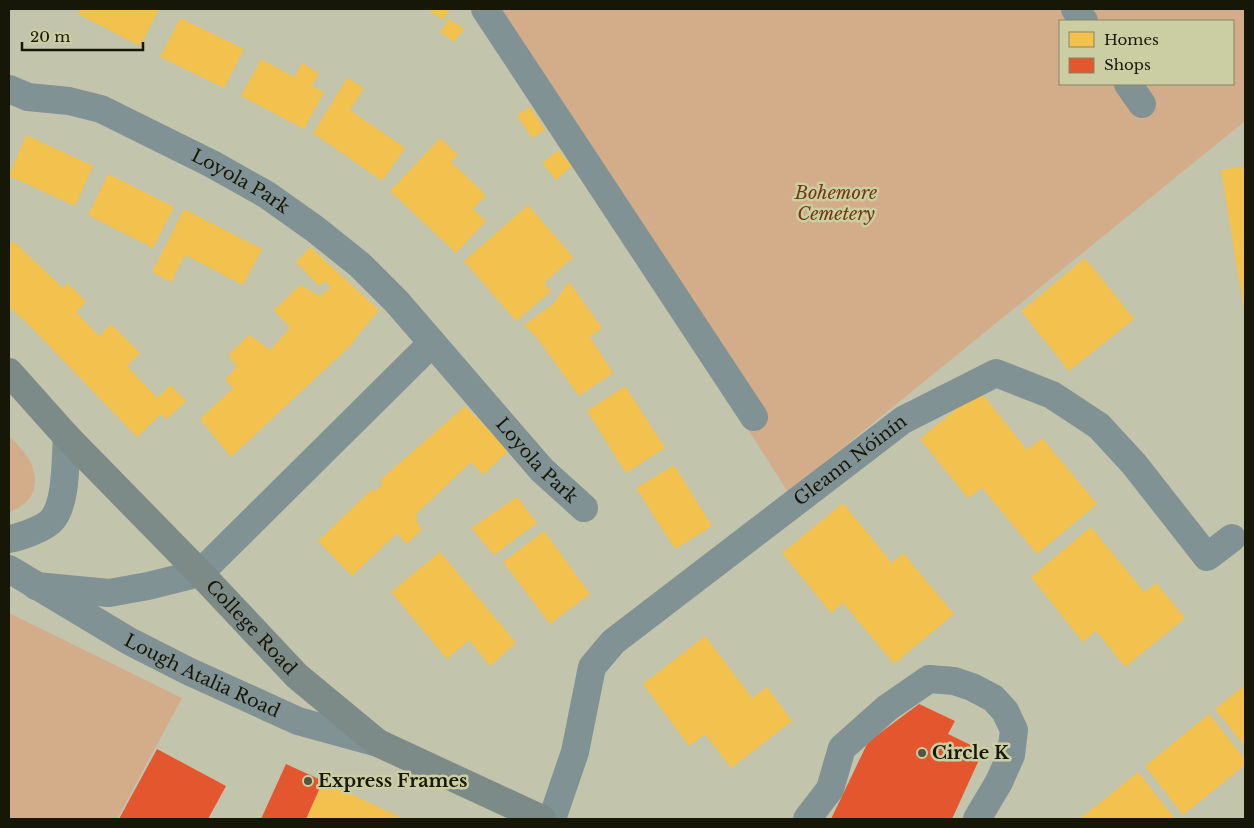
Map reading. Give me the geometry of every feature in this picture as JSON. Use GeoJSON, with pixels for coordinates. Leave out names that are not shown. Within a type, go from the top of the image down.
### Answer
{"type":"FeatureCollection","features":[{"type":"Feature","properties":{"kind":"main road","name":"College Road"},"geometry":{"type":"LineString","coordinates":[[9,372],[66,437],[200,572],[297,676],[378,743],[542,819]]}},
{"type":"Feature","properties":{"kind":"street"},"geometry":{"type":"LineString","coordinates":[[485,9],[754,417]]}},
{"type":"Feature","properties":{"kind":"street"},"geometry":{"type":"LineString","coordinates":[[1075,9],[1083,20]]}},
{"type":"Feature","properties":{"kind":"street","name":"Loyola Park"},"geometry":{"type":"LineString","coordinates":[[9,89],[28,97],[69,101],[101,110],[212,164],[267,195],[315,228],[360,265],[397,302],[542,470],[584,508]]}},
{"type":"Feature","properties":{"kind":"street"},"geometry":{"type":"LineString","coordinates":[[200,572],[432,343]]}},
{"type":"Feature","properties":{"kind":"street","name":"Gleann Nóinín"},"geometry":{"type":"LineString","coordinates":[[552,819],[575,752],[592,667],[614,642],[903,420],[996,373],[1052,394],[1099,426],[1134,464],[1207,557],[1232,538]]}},
{"type":"Feature","properties":{"kind":"street"},"geometry":{"type":"LineString","coordinates":[[9,538],[31,532],[51,521],[62,502],[66,437]]}},
{"type":"Feature","properties":{"kind":"street","name":"Lough Atalia Road"},"geometry":{"type":"LineString","coordinates":[[9,569],[130,641],[197,675],[298,721],[378,743]]}},
{"type":"Feature","properties":{"kind":"street","name":"Lough Atalia Road"},"geometry":{"type":"LineString","coordinates":[[36,586],[109,593],[148,586],[200,572]]}},
{"type":"Feature","properties":{"kind":"street"},"geometry":{"type":"LineString","coordinates":[[807,819],[830,789],[842,748],[887,708],[929,679],[954,681],[972,687],[993,698],[1005,711],[1014,730],[1011,755],[999,782],[977,819]]}},
{"type":"Feature","properties":{"kind":"green space","name":"Bohemore Cemetery"},"geometry":{"type":"Polygon","coordinates":[[[471,9],[1245,9],[1245,121],[788,492],[673,312],[471,9]]]}},
{"type":"Feature","properties":{"kind":"green space"},"geometry":{"type":"Polygon","coordinates":[[[9,436],[27,456],[32,465],[35,482],[34,490],[25,503],[9,512],[9,436]]]}},
{"type":"Feature","properties":{"kind":"green space"},"geometry":{"type":"Polygon","coordinates":[[[9,613],[182,698],[117,819],[9,819],[9,613]]]}},
{"type":"Feature","properties":{"kind":"building: Homes"},"geometry":{"type":"Polygon","coordinates":[[[81,9],[159,9],[140,46],[78,14],[81,9]]]}},
{"type":"Feature","properties":{"kind":"building: Homes"},"geometry":{"type":"Polygon","coordinates":[[[430,9],[450,9],[443,20],[429,11],[430,9]]]}},
{"type":"Feature","properties":{"kind":"building: Homes"},"geometry":{"type":"Polygon","coordinates":[[[180,18],[244,49],[224,88],[160,57],[180,18]]]}},
{"type":"Feature","properties":{"kind":"building: Homes"},"geometry":{"type":"Polygon","coordinates":[[[449,19],[464,29],[454,42],[440,32],[449,19]]]}},
{"type":"Feature","properties":{"kind":"building: Homes"},"geometry":{"type":"Polygon","coordinates":[[[261,59],[294,77],[302,63],[319,73],[312,86],[324,92],[304,129],[241,96],[261,59]]]}},
{"type":"Feature","properties":{"kind":"building: Homes"},"geometry":{"type":"Polygon","coordinates":[[[347,78],[364,88],[350,110],[405,148],[382,181],[313,133],[347,78]]]}},
{"type":"Feature","properties":{"kind":"building: Homes"},"geometry":{"type":"Polygon","coordinates":[[[530,107],[545,130],[532,138],[517,115],[530,107]]]}},
{"type":"Feature","properties":{"kind":"building: Homes"},"geometry":{"type":"Polygon","coordinates":[[[26,135],[93,166],[75,206],[9,176],[26,135]]]}},
{"type":"Feature","properties":{"kind":"building: Homes"},"geometry":{"type":"Polygon","coordinates":[[[440,138],[458,155],[451,162],[486,195],[473,209],[486,221],[456,253],[390,191],[440,138]]]}},
{"type":"Feature","properties":{"kind":"building: Homes"},"geometry":{"type":"Polygon","coordinates":[[[558,150],[572,166],[556,180],[542,163],[558,150]]]}},
{"type":"Feature","properties":{"kind":"building: Homes"},"geometry":{"type":"Polygon","coordinates":[[[1245,166],[1245,311],[1244,311],[1221,170],[1245,166]]]}},
{"type":"Feature","properties":{"kind":"building: Homes"},"geometry":{"type":"Polygon","coordinates":[[[108,174],[174,207],[153,248],[88,215],[108,174]]]}},
{"type":"Feature","properties":{"kind":"building: Homes"},"geometry":{"type":"Polygon","coordinates":[[[528,205],[573,257],[544,283],[551,291],[516,321],[464,261],[528,205]]]}},
{"type":"Feature","properties":{"kind":"building: Homes"},"geometry":{"type":"Polygon","coordinates":[[[184,209],[262,249],[243,285],[185,255],[171,282],[152,272],[184,209]]]}},
{"type":"Feature","properties":{"kind":"building: Homes"},"geometry":{"type":"Polygon","coordinates":[[[13,241],[63,288],[68,283],[86,302],[76,312],[99,336],[111,324],[140,353],[127,366],[157,398],[170,385],[186,401],[167,419],[161,414],[137,437],[27,323],[9,307],[9,246],[13,241]]]}},
{"type":"Feature","properties":{"kind":"building: Homes"},"geometry":{"type":"Polygon","coordinates":[[[310,247],[379,310],[352,344],[231,457],[200,419],[233,388],[225,379],[237,367],[228,355],[249,335],[270,350],[290,328],[274,310],[300,285],[320,296],[331,287],[323,281],[319,286],[296,262],[310,247]]]}},
{"type":"Feature","properties":{"kind":"building: Homes"},"geometry":{"type":"Polygon","coordinates":[[[1085,258],[1134,319],[1069,371],[1021,311],[1085,258]]]}},
{"type":"Feature","properties":{"kind":"building: Homes"},"geometry":{"type":"Polygon","coordinates":[[[569,282],[602,328],[590,337],[613,373],[579,396],[537,338],[524,325],[553,304],[569,282]]]}},
{"type":"Feature","properties":{"kind":"building: Homes"},"geometry":{"type":"Polygon","coordinates":[[[625,386],[665,448],[626,473],[587,411],[625,386]]]}},
{"type":"Feature","properties":{"kind":"building: Homes"},"geometry":{"type":"Polygon","coordinates":[[[979,390],[1027,450],[1042,438],[1097,504],[1037,554],[982,488],[968,498],[920,439],[979,390]]]}},
{"type":"Feature","properties":{"kind":"building: Homes"},"geometry":{"type":"Polygon","coordinates":[[[465,406],[509,450],[483,475],[471,462],[415,515],[418,518],[416,521],[422,530],[406,544],[397,533],[352,576],[318,541],[372,489],[374,492],[383,484],[380,480],[465,406]]]}},
{"type":"Feature","properties":{"kind":"building: Homes"},"geometry":{"type":"Polygon","coordinates":[[[674,465],[712,526],[675,549],[636,488],[674,465]]]}},
{"type":"Feature","properties":{"kind":"building: Homes"},"geometry":{"type":"Polygon","coordinates":[[[517,497],[537,523],[494,555],[471,528],[517,497]]]}},
{"type":"Feature","properties":{"kind":"building: Homes"},"geometry":{"type":"Polygon","coordinates":[[[843,503],[892,563],[903,553],[954,614],[894,664],[843,603],[831,613],[782,553],[843,503]]]}},
{"type":"Feature","properties":{"kind":"building: Homes"},"geometry":{"type":"Polygon","coordinates":[[[1091,527],[1144,592],[1156,583],[1185,618],[1125,667],[1096,631],[1083,642],[1031,577],[1091,527]]]}},
{"type":"Feature","properties":{"kind":"building: Homes"},"geometry":{"type":"Polygon","coordinates":[[[544,531],[590,594],[550,624],[503,562],[544,531]]]}},
{"type":"Feature","properties":{"kind":"building: Homes"},"geometry":{"type":"Polygon","coordinates":[[[440,552],[516,643],[490,666],[469,640],[447,659],[391,592],[440,552]]]}},
{"type":"Feature","properties":{"kind":"building: Homes"},"geometry":{"type":"Polygon","coordinates":[[[705,636],[752,698],[767,687],[792,721],[731,768],[705,734],[689,746],[643,684],[705,636]]]}},
{"type":"Feature","properties":{"kind":"building: Homes"},"geometry":{"type":"Polygon","coordinates":[[[1245,685],[1245,747],[1215,709],[1245,685]]]}},
{"type":"Feature","properties":{"kind":"building: Homes"},"geometry":{"type":"Polygon","coordinates":[[[1209,714],[1245,759],[1245,765],[1183,815],[1145,766],[1209,714]]]}},
{"type":"Feature","properties":{"kind":"building: Homes"},"geometry":{"type":"Polygon","coordinates":[[[1138,772],[1175,819],[1079,819],[1106,798],[1138,772]]]}},
{"type":"Feature","properties":{"kind":"building: Homes"},"geometry":{"type":"Polygon","coordinates":[[[323,781],[400,817],[399,819],[306,819],[323,781]]]}},
{"type":"Feature","properties":{"kind":"building: Shops"},"geometry":{"type":"Polygon","coordinates":[[[919,704],[955,721],[948,734],[983,751],[952,819],[831,819],[868,742],[919,704]]]}},
{"type":"Feature","properties":{"kind":"building: Shops"},"geometry":{"type":"Polygon","coordinates":[[[157,749],[226,786],[208,819],[119,819],[157,749]]]}},
{"type":"Feature","properties":{"kind":"building: Shops"},"geometry":{"type":"Polygon","coordinates":[[[286,764],[323,781],[306,819],[261,819],[286,764]]]}},
{"type":"Feature","properties":{"kind":"place","name":"Circle K"},"geometry":{"type":"Point","coordinates":[922,753]}},
{"type":"Feature","properties":{"kind":"place","name":"Express Frames"},"geometry":{"type":"Point","coordinates":[308,781]}}]}
